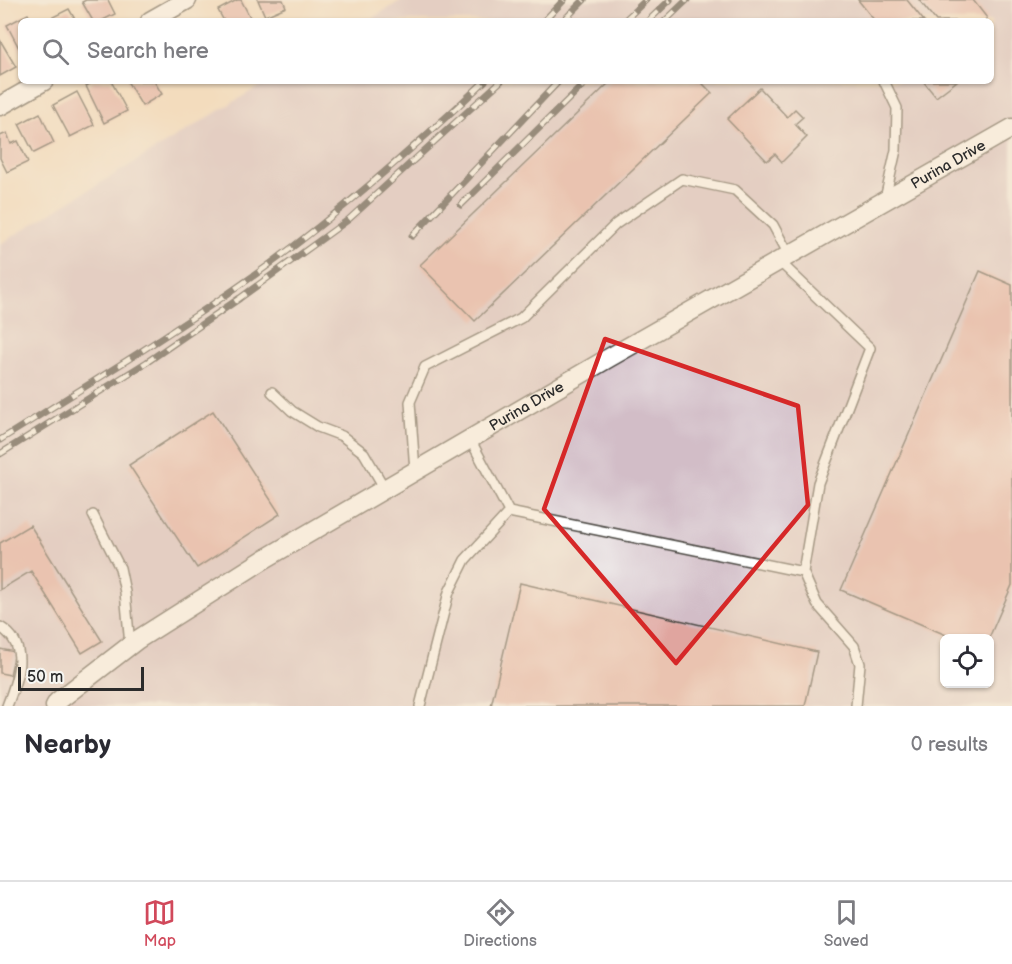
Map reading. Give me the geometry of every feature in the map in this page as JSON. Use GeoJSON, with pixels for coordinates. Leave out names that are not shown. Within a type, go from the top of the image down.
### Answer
{"type":"FeatureCollection","features":[{"type":"Feature","properties":{"kind":"street"},"geometry":{"type":"LineString","coordinates":[[155,18],[187,0]]}},
{"type":"Feature","properties":{"kind":"street"},"geometry":{"type":"LineString","coordinates":[[0,106],[39,84]]}},
{"type":"Feature","properties":{"kind":"street","name":"Purina Drive"},"geometry":{"type":"LineString","coordinates":[[55,706],[58,701],[130,645],[263,560],[1012,128]]}},
{"type":"Feature","properties":{"kind":"lane"},"geometry":{"type":"LineString","coordinates":[[884,201],[896,150],[897,108],[885,84]]}},
{"type":"Feature","properties":{"kind":"lane"},"geometry":{"type":"LineString","coordinates":[[415,471],[410,402],[425,368],[521,318],[616,224],[682,179],[735,190],[773,225],[784,258],[870,348],[818,483],[803,572],[817,604],[854,646],[860,664],[856,706]]}},
{"type":"Feature","properties":{"kind":"lane"},"geometry":{"type":"LineString","coordinates":[[272,392],[292,411],[318,427],[342,436],[364,453],[385,489]]}},
{"type":"Feature","properties":{"kind":"lane"},"geometry":{"type":"LineString","coordinates":[[470,439],[509,512]]}},
{"type":"Feature","properties":{"kind":"lane"},"geometry":{"type":"LineString","coordinates":[[509,512],[803,572]]}},
{"type":"Feature","properties":{"kind":"lane"},"geometry":{"type":"LineString","coordinates":[[420,706],[449,592],[465,560],[509,512]]}},
{"type":"Feature","properties":{"kind":"lane"},"geometry":{"type":"LineString","coordinates":[[93,515],[120,568],[125,592],[130,645]]}},
{"type":"Feature","properties":{"kind":"lane"},"geometry":{"type":"LineString","coordinates":[[0,627],[8,632],[19,653],[19,677],[7,706]]}},
{"type":"Feature","properties":{"kind":"highlighted area"},"geometry":{"type":"Polygon","coordinates":[[[605,339],[798,406],[808,505],[676,663],[544,509],[605,339]]]}},
{"type":"Feature","properties":{"kind":"shaded area"},"geometry":{"type":"Polygon","coordinates":[[[402,0],[1012,0],[1012,706],[0,706],[0,244],[263,84],[994,84],[994,18],[372,18],[402,0]]]}},
{"type":"Feature","properties":{"kind":"building"},"geometry":{"type":"Polygon","coordinates":[[[108,0],[115,14],[107,18],[91,18],[82,2],[108,0]]]}},
{"type":"Feature","properties":{"kind":"building"},"geometry":{"type":"Polygon","coordinates":[[[241,0],[250,18],[222,18],[218,10],[241,0]]]}},
{"type":"Feature","properties":{"kind":"building"},"geometry":{"type":"Polygon","coordinates":[[[258,0],[283,0],[286,7],[265,16],[258,0]]]}},
{"type":"Feature","properties":{"kind":"building"},"geometry":{"type":"Polygon","coordinates":[[[858,0],[907,0],[922,18],[873,18],[858,0]]]}},
{"type":"Feature","properties":{"kind":"building"},"geometry":{"type":"Polygon","coordinates":[[[919,0],[973,0],[987,18],[934,18],[919,0]]]}},
{"type":"Feature","properties":{"kind":"building"},"geometry":{"type":"Polygon","coordinates":[[[69,9],[74,18],[51,18],[69,9]]]}},
{"type":"Feature","properties":{"kind":"building"},"geometry":{"type":"Polygon","coordinates":[[[18,19],[18,46],[7,25],[18,19]]]}},
{"type":"Feature","properties":{"kind":"building"},"geometry":{"type":"Polygon","coordinates":[[[0,40],[16,67],[0,76],[0,40]]]}},
{"type":"Feature","properties":{"kind":"building"},"geometry":{"type":"Polygon","coordinates":[[[113,84],[127,111],[104,123],[86,86],[113,84]]]}},
{"type":"Feature","properties":{"kind":"building"},"geometry":{"type":"Polygon","coordinates":[[[129,84],[156,84],[162,94],[142,106],[129,84]]]}},
{"type":"Feature","properties":{"kind":"building"},"geometry":{"type":"Polygon","coordinates":[[[608,84],[703,84],[712,93],[475,321],[420,265],[608,84]]]}},
{"type":"Feature","properties":{"kind":"building"},"geometry":{"type":"Polygon","coordinates":[[[925,84],[953,84],[936,97],[925,84]]]}},
{"type":"Feature","properties":{"kind":"building"},"geometry":{"type":"Polygon","coordinates":[[[760,88],[787,117],[795,109],[803,117],[795,124],[807,137],[782,162],[775,154],[767,161],[727,119],[760,88]]]}},
{"type":"Feature","properties":{"kind":"building"},"geometry":{"type":"Polygon","coordinates":[[[77,92],[94,125],[70,137],[53,105],[77,92]]]}},
{"type":"Feature","properties":{"kind":"building"},"geometry":{"type":"Polygon","coordinates":[[[40,113],[54,143],[34,153],[19,124],[40,113]]]}},
{"type":"Feature","properties":{"kind":"building"},"geometry":{"type":"Polygon","coordinates":[[[7,133],[11,144],[18,141],[28,162],[7,172],[0,158],[0,136],[7,133]]]}},
{"type":"Feature","properties":{"kind":"building"},"geometry":{"type":"Polygon","coordinates":[[[980,271],[1012,285],[1012,585],[991,634],[944,634],[841,590],[980,271]]]}},
{"type":"Feature","properties":{"kind":"building"},"geometry":{"type":"Polygon","coordinates":[[[213,411],[280,514],[197,568],[129,465],[213,411]]]}},
{"type":"Feature","properties":{"kind":"building"},"geometry":{"type":"Polygon","coordinates":[[[30,525],[102,641],[82,653],[31,571],[0,590],[0,543],[30,525]]]}},
{"type":"Feature","properties":{"kind":"building"},"geometry":{"type":"Polygon","coordinates":[[[520,583],[817,652],[805,706],[491,706],[520,583]]]}},
{"type":"Feature","properties":{"kind":"building"},"geometry":{"type":"Polygon","coordinates":[[[0,649],[15,652],[10,675],[0,673],[0,649]]]}},
{"type":"Feature","properties":{"kind":"railway"},"geometry":{"type":"LineString","coordinates":[[547,18],[564,0]]}},
{"type":"Feature","properties":{"kind":"railway"},"geometry":{"type":"LineString","coordinates":[[566,18],[584,0]]}},
{"type":"Feature","properties":{"kind":"railway"},"geometry":{"type":"LineString","coordinates":[[627,18],[646,0]]}},
{"type":"Feature","properties":{"kind":"railway"},"geometry":{"type":"LineString","coordinates":[[651,18],[670,0]]}},
{"type":"Feature","properties":{"kind":"railway"},"geometry":{"type":"LineString","coordinates":[[668,18],[687,0]]}},
{"type":"Feature","properties":{"kind":"railway"},"geometry":{"type":"LineString","coordinates":[[0,440],[170,332],[270,264],[380,176],[482,84]]}},
{"type":"Feature","properties":{"kind":"railway"},"geometry":{"type":"LineString","coordinates":[[0,454],[147,362],[348,220],[498,84]]}},
{"type":"Feature","properties":{"kind":"railway"},"geometry":{"type":"LineString","coordinates":[[412,236],[556,84]]}},
{"type":"Feature","properties":{"kind":"railway"},"geometry":{"type":"LineString","coordinates":[[461,205],[584,84]]}}]}
